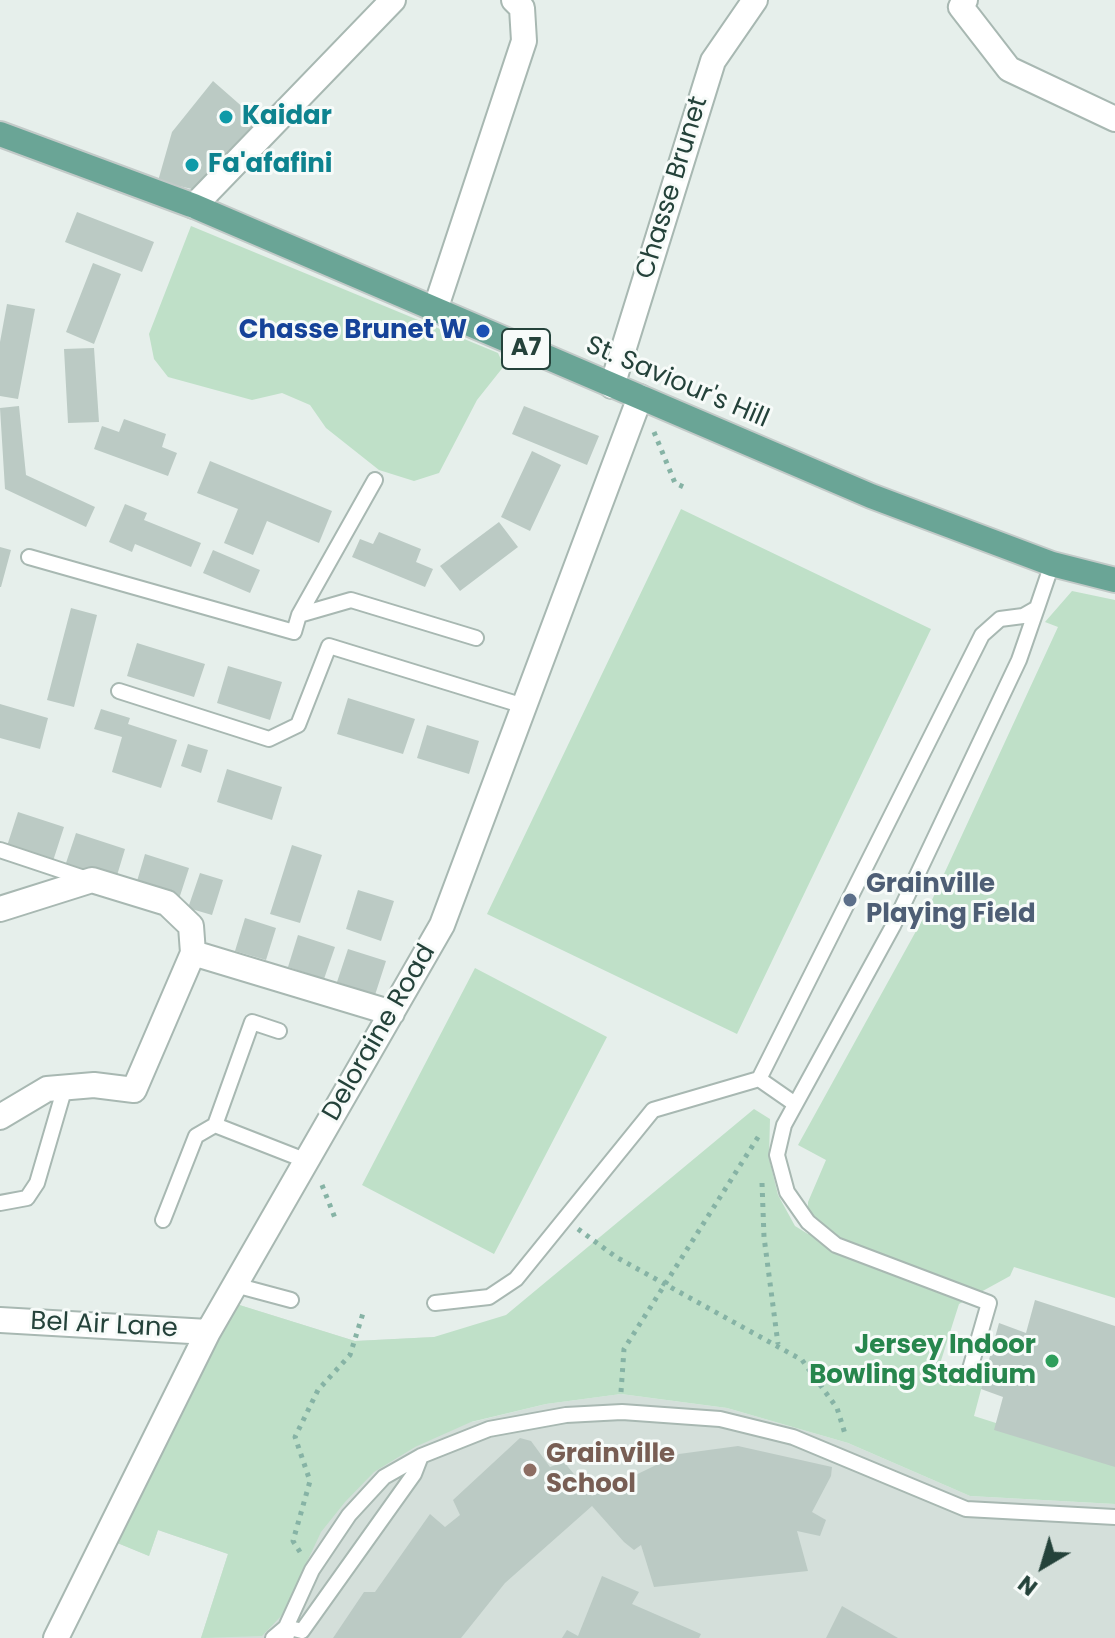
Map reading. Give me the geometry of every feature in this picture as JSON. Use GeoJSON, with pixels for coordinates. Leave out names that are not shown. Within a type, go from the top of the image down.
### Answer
{"type":"FeatureCollection","features":[{"type":"Feature","properties":{"kind":"main road","name":"St. Saviour's Hill"},"geometry":{"type":"LineString","coordinates":[[0,134],[194,206],[871,496],[1052,564],[1115,580]]}},
{"type":"Feature","properties":{"kind":"street"},"geometry":{"type":"LineString","coordinates":[[194,206],[393,0]]}},
{"type":"Feature","properties":{"kind":"street"},"geometry":{"type":"LineString","coordinates":[[435,310],[524,41],[522,8],[514,0]]}},
{"type":"Feature","properties":{"kind":"street","name":"Chasse Brunet"},"geometry":{"type":"LineString","coordinates":[[612,386],[713,61],[755,0]]}},
{"type":"Feature","properties":{"kind":"street"},"geometry":{"type":"LineString","coordinates":[[965,0],[961,7],[1009,69],[1115,119]]}},
{"type":"Feature","properties":{"kind":"street","name":"Deloraine Road"},"geometry":{"type":"LineString","coordinates":[[56,1638],[208,1332],[235,1285],[313,1168],[392,1013],[442,925],[640,397]]}},
{"type":"Feature","properties":{"kind":"street"},"geometry":{"type":"LineString","coordinates":[[0,909],[92,880],[167,903],[191,926],[193,953],[134,1090],[94,1085],[47,1089],[0,1117]]}},
{"type":"Feature","properties":{"kind":"street"},"geometry":{"type":"LineString","coordinates":[[193,953],[392,1013]]}},
{"type":"Feature","properties":{"kind":"street","name":"Bel Air Lane"},"geometry":{"type":"LineString","coordinates":[[0,1320],[208,1332]]}},
{"type":"Feature","properties":{"kind":"lane"},"geometry":{"type":"LineString","coordinates":[[29,557],[294,632],[299,615],[375,480]]}},
{"type":"Feature","properties":{"kind":"lane"},"geometry":{"type":"LineString","coordinates":[[970,1369],[989,1303],[836,1245],[808,1222],[787,1192],[777,1155],[784,1125],[893,926],[1019,660],[1052,564]]}},
{"type":"Feature","properties":{"kind":"lane"},"geometry":{"type":"LineString","coordinates":[[299,615],[351,600],[476,638]]}},
{"type":"Feature","properties":{"kind":"lane"},"geometry":{"type":"LineString","coordinates":[[435,1303],[489,1297],[516,1279],[653,1110],[759,1079],[982,635],[1000,619],[1023,616],[1037,608]]}},
{"type":"Feature","properties":{"kind":"lane"},"geometry":{"type":"LineString","coordinates":[[119,691],[269,739],[298,725],[329,646],[524,706]]}},
{"type":"Feature","properties":{"kind":"lane"},"geometry":{"type":"LineString","coordinates":[[0,850],[92,880]]}},
{"type":"Feature","properties":{"kind":"lane"},"geometry":{"type":"LineString","coordinates":[[163,1220],[196,1136],[215,1125],[252,1022],[279,1031]]}},
{"type":"Feature","properties":{"kind":"lane"},"geometry":{"type":"LineString","coordinates":[[759,1079],[795,1104]]}},
{"type":"Feature","properties":{"kind":"lane"},"geometry":{"type":"LineString","coordinates":[[0,1203],[27,1198],[37,1183],[65,1087]]}},
{"type":"Feature","properties":{"kind":"lane"},"geometry":{"type":"LineString","coordinates":[[215,1125],[313,1168]]}},
{"type":"Feature","properties":{"kind":"lane"},"geometry":{"type":"LineString","coordinates":[[235,1285],[291,1300]]}},
{"type":"Feature","properties":{"kind":"lane"},"geometry":{"type":"LineString","coordinates":[[287,1633],[312,1570],[349,1515],[384,1477],[421,1456],[489,1429],[566,1415],[622,1412],[720,1419],[793,1437],[966,1509],[1115,1517]]}},
{"type":"Feature","properties":{"kind":"lane"},"geometry":{"type":"LineString","coordinates":[[273,1638],[302,1631],[414,1474],[421,1456]]}},
{"type":"Feature","properties":{"kind":"path"},"geometry":{"type":"LineString","coordinates":[[658,441],[675,483],[686,488]]}},
{"type":"Feature","properties":{"kind":"path"},"geometry":{"type":"LineString","coordinates":[[622,1412],[624,1349],[760,1134],[784,1125]]}},
{"type":"Feature","properties":{"kind":"path"},"geometry":{"type":"LineString","coordinates":[[760,1134],[760,1149]]}},
{"type":"Feature","properties":{"kind":"path"},"geometry":{"type":"LineString","coordinates":[[313,1168],[335,1218]]}},
{"type":"Feature","properties":{"kind":"path"},"geometry":{"type":"LineString","coordinates":[[762,1178],[764,1237],[778,1345]]}},
{"type":"Feature","properties":{"kind":"path"},"geometry":{"type":"LineString","coordinates":[[564,1219],[616,1257],[802,1360],[837,1408],[849,1443],[846,1458]]}},
{"type":"Feature","properties":{"kind":"path"},"geometry":{"type":"LineString","coordinates":[[312,1570],[293,1541],[310,1481],[295,1437],[318,1390],[350,1355],[364,1310]]}},
{"type":"Feature","properties":{"kind":"shaded area","name":"Grainville School"},"geometry":{"type":"Polygon","coordinates":[[[233,1303],[355,1341],[434,1337],[472,1422],[546,1404],[621,1394],[727,1408],[848,1443],[970,1496],[1115,1504],[1115,1638],[201,1638],[228,1554],[158,1530],[149,1556],[115,1542],[233,1303]]]}},
{"type":"Feature","properties":{"kind":"green space"},"geometry":{"type":"Polygon","coordinates":[[[191,226],[498,353],[504,366],[477,400],[439,473],[414,481],[379,470],[326,428],[310,405],[282,393],[252,400],[168,377],[154,359],[149,334],[191,226]]]}},
{"type":"Feature","properties":{"kind":"green space"},"geometry":{"type":"Polygon","coordinates":[[[681,509],[931,629],[737,1034],[487,914],[681,509]]]}},
{"type":"Feature","properties":{"kind":"green space"},"geometry":{"type":"Polygon","coordinates":[[[1072,591],[1115,600],[1115,1298],[1014,1267],[1010,1276],[959,1304],[938,1370],[982,1386],[974,1416],[1115,1461],[1115,1504],[970,1496],[848,1443],[727,1408],[621,1394],[546,1404],[471,1422],[415,1447],[374,1472],[321,1532],[282,1615],[262,1636],[201,1638],[228,1554],[158,1530],[149,1556],[115,1542],[233,1303],[355,1341],[434,1337],[506,1315],[754,1109],[770,1119],[769,1158],[778,1195],[795,1226],[808,1234],[808,1202],[826,1160],[798,1145],[926,913],[1058,627],[1045,622],[1072,591]]]}},
{"type":"Feature","properties":{"kind":"green space"},"geometry":{"type":"Polygon","coordinates":[[[475,968],[607,1037],[494,1254],[362,1185],[475,968]]]}},
{"type":"Feature","properties":{"kind":"building"},"geometry":{"type":"Polygon","coordinates":[[[213,81],[262,124],[196,190],[158,181],[172,132],[213,81]]]}},
{"type":"Feature","properties":{"kind":"building"},"geometry":{"type":"Polygon","coordinates":[[[77,212],[154,242],[142,272],[65,242],[77,212]]]}},
{"type":"Feature","properties":{"kind":"building"},"geometry":{"type":"Polygon","coordinates":[[[93,263],[121,274],[94,344],[66,332],[93,263]]]}},
{"type":"Feature","properties":{"kind":"building"},"geometry":{"type":"Polygon","coordinates":[[[7,304],[35,309],[18,399],[0,396],[0,342],[7,304]]]}},
{"type":"Feature","properties":{"kind":"building"},"geometry":{"type":"Polygon","coordinates":[[[94,348],[99,422],[68,423],[64,349],[94,348]]]}},
{"type":"Feature","properties":{"kind":"building"},"geometry":{"type":"Polygon","coordinates":[[[19,406],[26,475],[95,507],[86,527],[5,489],[0,408],[19,406]]]}},
{"type":"Feature","properties":{"kind":"building"},"geometry":{"type":"Polygon","coordinates":[[[524,406],[599,436],[587,465],[512,434],[524,406]]]}},
{"type":"Feature","properties":{"kind":"building"},"geometry":{"type":"Polygon","coordinates":[[[124,419],[166,434],[162,447],[177,453],[168,476],[94,449],[102,426],[119,432],[124,419]]]}},
{"type":"Feature","properties":{"kind":"building"},"geometry":{"type":"Polygon","coordinates":[[[532,451],[561,465],[530,531],[501,517],[532,451]]]}},
{"type":"Feature","properties":{"kind":"building"},"geometry":{"type":"Polygon","coordinates":[[[210,461],[332,511],[319,543],[267,521],[253,555],[224,543],[238,509],[197,493],[210,461]]]}},
{"type":"Feature","properties":{"kind":"building"},"geometry":{"type":"Polygon","coordinates":[[[125,504],[147,513],[144,520],[201,543],[191,567],[135,544],[132,552],[109,542],[125,504]]]}},
{"type":"Feature","properties":{"kind":"building"},"geometry":{"type":"Polygon","coordinates":[[[499,522],[518,547],[460,591],[440,566],[499,522]]]}},
{"type":"Feature","properties":{"kind":"building"},"geometry":{"type":"Polygon","coordinates":[[[379,532],[421,549],[416,562],[433,569],[425,587],[352,557],[360,539],[373,544],[379,532]]]}},
{"type":"Feature","properties":{"kind":"building"},"geometry":{"type":"Polygon","coordinates":[[[0,547],[11,550],[1,587],[0,587],[0,547]]]}},
{"type":"Feature","properties":{"kind":"building"},"geometry":{"type":"Polygon","coordinates":[[[213,550],[260,570],[250,593],[203,573],[213,550]]]}},
{"type":"Feature","properties":{"kind":"building"},"geometry":{"type":"Polygon","coordinates":[[[71,608],[97,615],[74,707],[47,700],[71,608]]]}},
{"type":"Feature","properties":{"kind":"building"},"geometry":{"type":"Polygon","coordinates":[[[137,643],[205,664],[194,697],[127,676],[137,643]]]}},
{"type":"Feature","properties":{"kind":"building"},"geometry":{"type":"Polygon","coordinates":[[[228,666],[282,682],[270,720],[217,703],[228,666]]]}},
{"type":"Feature","properties":{"kind":"building"},"geometry":{"type":"Polygon","coordinates":[[[348,698],[415,719],[403,754],[337,734],[348,698]]]}},
{"type":"Feature","properties":{"kind":"building"},"geometry":{"type":"Polygon","coordinates":[[[0,704],[48,718],[40,749],[0,738],[0,704]]]}},
{"type":"Feature","properties":{"kind":"building"},"geometry":{"type":"Polygon","coordinates":[[[101,709],[130,718],[128,724],[177,740],[161,788],[112,772],[122,737],[94,729],[101,709]]]}},
{"type":"Feature","properties":{"kind":"building"},"geometry":{"type":"Polygon","coordinates":[[[427,725],[479,741],[469,774],[417,758],[427,725]]]}},
{"type":"Feature","properties":{"kind":"building"},"geometry":{"type":"Polygon","coordinates":[[[188,744],[208,750],[201,773],[181,766],[188,744]]]}},
{"type":"Feature","properties":{"kind":"building"},"geometry":{"type":"Polygon","coordinates":[[[227,769],[282,787],[272,820],[217,802],[227,769]]]}},
{"type":"Feature","properties":{"kind":"building"},"geometry":{"type":"Polygon","coordinates":[[[18,812],[64,827],[53,861],[7,846],[18,812]]]}},
{"type":"Feature","properties":{"kind":"building"},"geometry":{"type":"Polygon","coordinates":[[[76,833],[125,849],[115,882],[65,866],[76,833]]]}},
{"type":"Feature","properties":{"kind":"building"},"geometry":{"type":"Polygon","coordinates":[[[292,845],[322,855],[300,923],[270,914],[292,845]]]}},
{"type":"Feature","properties":{"kind":"building"},"geometry":{"type":"Polygon","coordinates":[[[145,854],[189,868],[178,902],[135,888],[145,854]]]}},
{"type":"Feature","properties":{"kind":"building"},"geometry":{"type":"Polygon","coordinates":[[[200,873],[223,880],[212,915],[188,908],[200,873]]]}},
{"type":"Feature","properties":{"kind":"building"},"geometry":{"type":"Polygon","coordinates":[[[358,890],[394,901],[381,941],[346,929],[358,890]]]}},
{"type":"Feature","properties":{"kind":"building"},"geometry":{"type":"Polygon","coordinates":[[[245,918],[276,928],[266,960],[235,951],[245,918]]]}},
{"type":"Feature","properties":{"kind":"building"},"geometry":{"type":"Polygon","coordinates":[[[298,935],[335,947],[324,979],[288,967],[298,935]]]}},
{"type":"Feature","properties":{"kind":"building"},"geometry":{"type":"Polygon","coordinates":[[[348,949],[386,961],[375,995],[337,982],[348,949]]]}},
{"type":"Feature","properties":{"kind":"building","name":"Jersey Indoor Bowling Stadium"},"geometry":{"type":"Polygon","coordinates":[[[1035,1300],[1115,1326],[1115,1467],[994,1430],[1003,1397],[981,1389],[999,1323],[1026,1333],[1035,1300]]]}},
{"type":"Feature","properties":{"kind":"building"},"geometry":{"type":"Polygon","coordinates":[[[520,1438],[531,1441],[550,1467],[564,1462],[592,1496],[679,1454],[738,1446],[832,1467],[831,1476],[812,1512],[826,1520],[820,1536],[797,1531],[808,1571],[654,1587],[641,1545],[634,1550],[592,1506],[505,1583],[461,1638],[333,1638],[364,1592],[375,1592],[430,1514],[445,1527],[460,1515],[453,1500],[520,1438]]]}},
{"type":"Feature","properties":{"kind":"building"},"geometry":{"type":"Polygon","coordinates":[[[602,1576],[639,1592],[632,1604],[701,1634],[699,1638],[562,1638],[567,1630],[578,1636],[602,1576]]]}},
{"type":"Feature","properties":{"kind":"building"},"geometry":{"type":"Polygon","coordinates":[[[842,1606],[898,1638],[826,1638],[842,1606]]]}},
{"type":"Feature","properties":{"kind":"place","name":"Kaidar"},"geometry":{"type":"Point","coordinates":[226,117]}},
{"type":"Feature","properties":{"kind":"place","name":"Fa'afafini"},"geometry":{"type":"Point","coordinates":[192,165]}},
{"type":"Feature","properties":{"kind":"place","name":"Chasse Brunet W"},"geometry":{"type":"Point","coordinates":[483,331]}},
{"type":"Feature","properties":{"kind":"place","name":"Grainville Playing Field"},"geometry":{"type":"Point","coordinates":[850,900]}},
{"type":"Feature","properties":{"kind":"place","name":"Jersey Indoor Bowling Stadium"},"geometry":{"type":"Point","coordinates":[1052,1361]}},
{"type":"Feature","properties":{"kind":"place","name":"Grainville School"},"geometry":{"type":"Point","coordinates":[530,1470]}}]}
